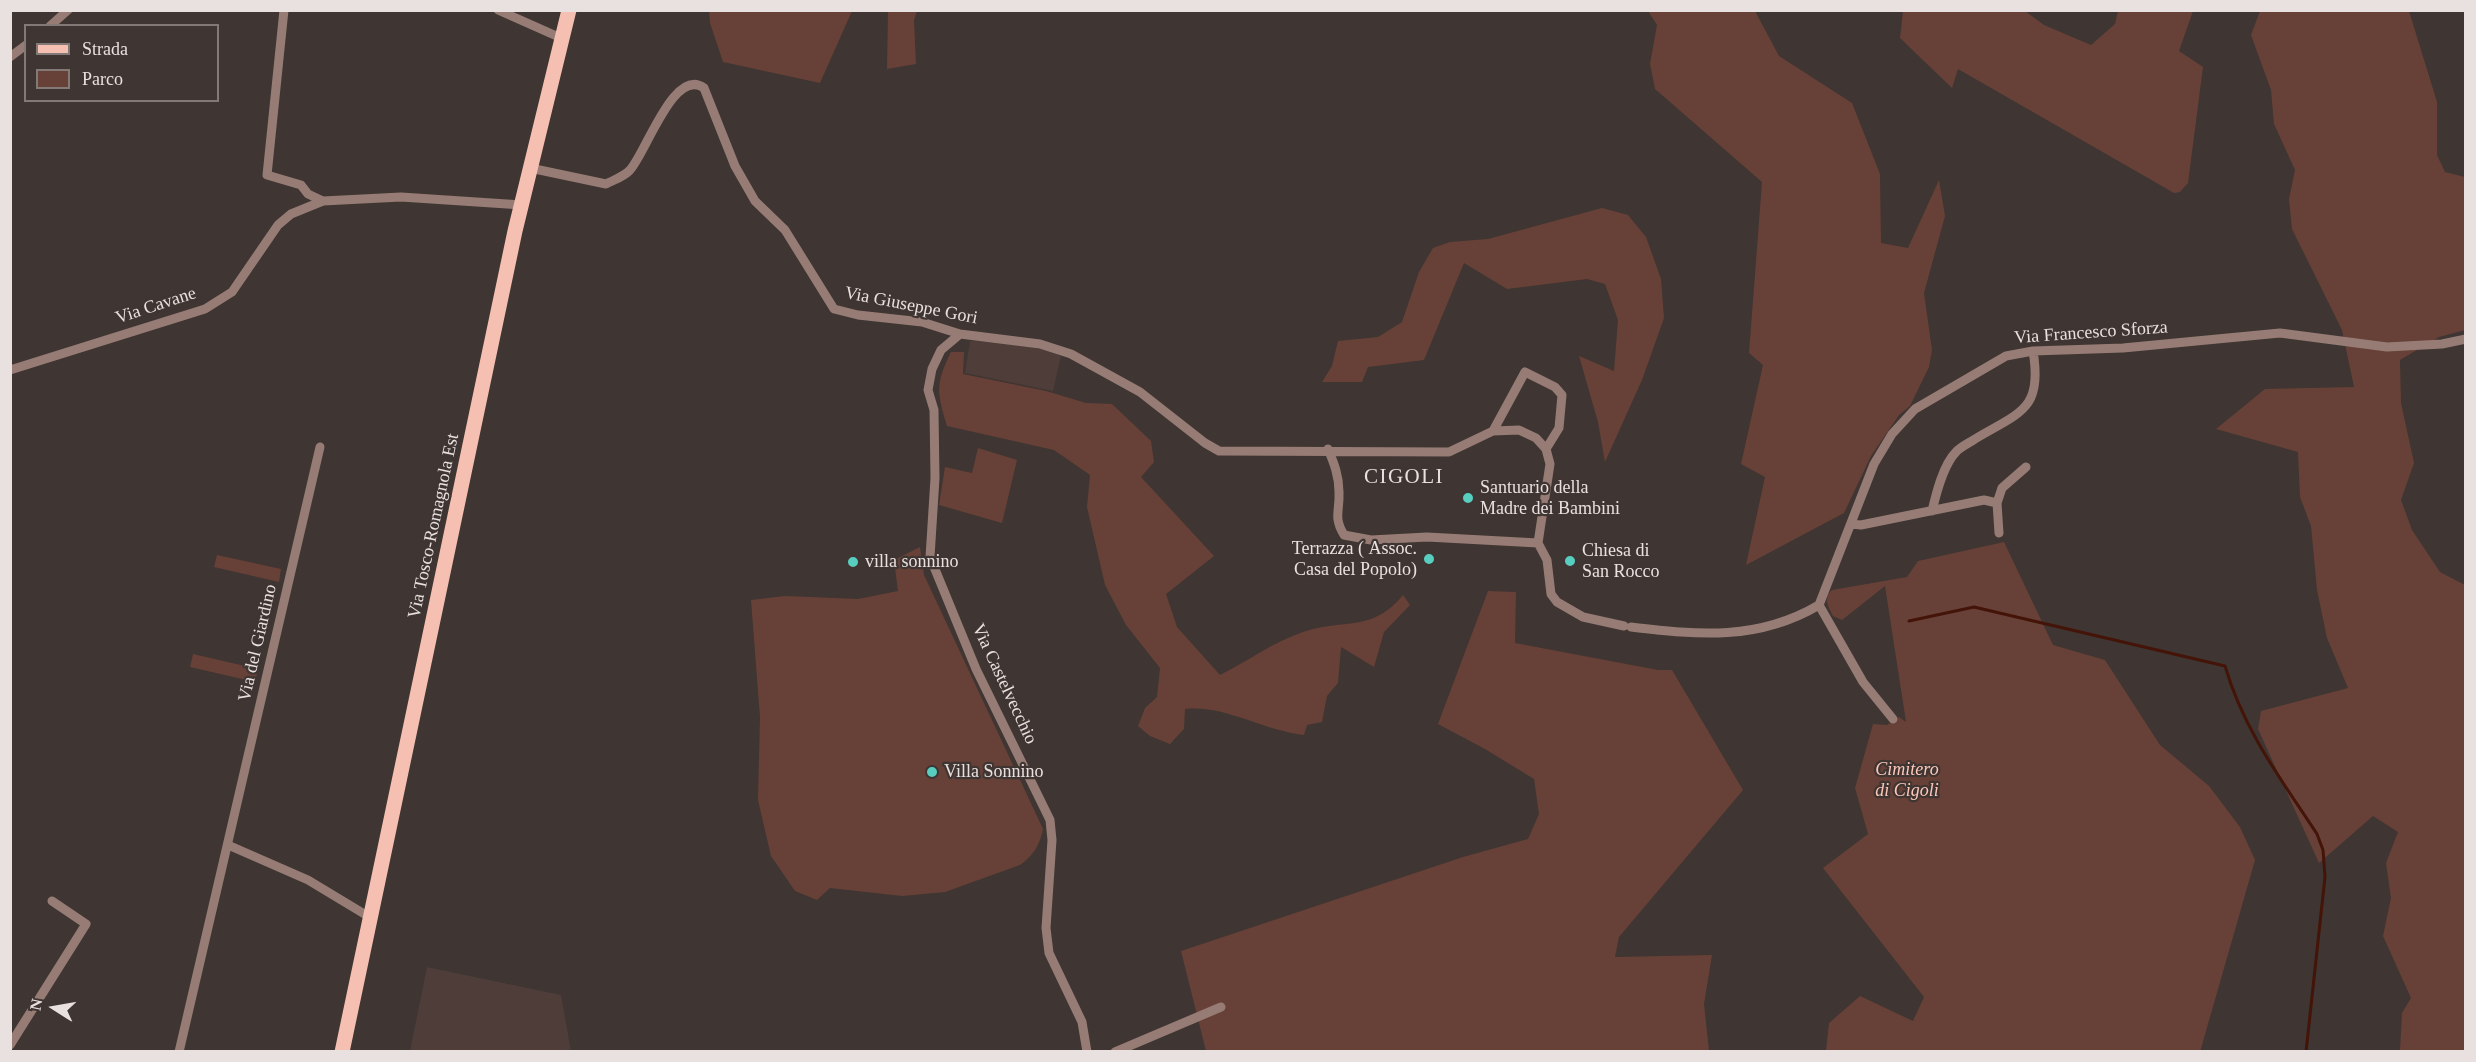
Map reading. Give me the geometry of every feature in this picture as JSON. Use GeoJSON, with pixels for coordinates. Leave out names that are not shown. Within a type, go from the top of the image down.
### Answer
{"type":"FeatureCollection","features":[{"type":"Feature","properties":{"kind":"main road","name":"Via Tosco-Romagnola Est"},"geometry":{"type":"LineString","coordinates":[[342,1052],[530,168],[569,10]]}},
{"type":"Feature","properties":{"kind":"street"},"geometry":{"type":"LineString","coordinates":[[52,24],[68,10]]}},
{"type":"Feature","properties":{"kind":"street"},"geometry":{"type":"LineString","coordinates":[[284,10],[267,175],[301,185],[308,194],[323,201]]}},
{"type":"Feature","properties":{"kind":"street"},"geometry":{"type":"LineString","coordinates":[[498,10],[561,38]]}},
{"type":"Feature","properties":{"kind":"street"},"geometry":{"type":"LineString","coordinates":[[10,57],[24,46]]}},
{"type":"Feature","properties":{"kind":"street","name":"Via Giuseppe Gori"},"geometry":{"type":"LineString","coordinates":[[530,168],[606,184],[630,170],[679,90],[691,83],[699,84],[704,88],[735,166],[755,201],[785,230],[834,309],[858,315],[922,322],[960,334],[1040,344],[1071,354],[1140,392],[1219,451],[1328,449],[1418,454],[1449,452],[1493,431]]}},
{"type":"Feature","properties":{"kind":"street","name":"Via Cavane"},"geometry":{"type":"LineString","coordinates":[[10,369],[205,309],[232,292],[278,225],[291,214],[323,201],[401,197],[522,205]]}},
{"type":"Feature","properties":{"kind":"street","name":"Via Francesco Sforza"},"geometry":{"type":"LineString","coordinates":[[1819,605],[1874,464],[1892,434],[1915,409],[1998,359],[2033,351],[2123,348],[2280,333],[2387,347],[2442,344],[2466,339]]}},
{"type":"Feature","properties":{"kind":"street","name":"Via Castelvecchio"},"geometry":{"type":"LineString","coordinates":[[960,334],[941,350],[932,369],[928,390],[934,410],[934,478],[930,557],[976,669],[1050,820],[1052,840],[1046,928],[1049,953],[1082,1022],[1087,1052]]}},
{"type":"Feature","properties":{"kind":"street"},"geometry":{"type":"LineString","coordinates":[[1932,511],[1937,487],[1956,452],[2028,406],[2036,390],[2037,375],[2033,351]]}},
{"type":"Feature","properties":{"kind":"street"},"geometry":{"type":"LineString","coordinates":[[1493,431],[1525,372],[1555,387],[1562,395],[1559,428],[1546,449]]}},
{"type":"Feature","properties":{"kind":"street"},"geometry":{"type":"LineString","coordinates":[[1493,431],[1519,430],[1536,438],[1546,449],[1550,464],[1538,543],[1546,560],[1551,594],[1557,602],[1583,617],[1627,627],[1702,634],[1743,633],[1797,617],[1819,605],[1863,682],[1893,718]]}},
{"type":"Feature","properties":{"kind":"street","name":"Via del Giardino"},"geometry":{"type":"LineString","coordinates":[[179,1052],[320,447]]}},
{"type":"Feature","properties":{"kind":"street"},"geometry":{"type":"LineString","coordinates":[[1328,449],[1338,477],[1340,494],[1337,523],[1344,535],[1354,538],[1427,537],[1538,543]]}},
{"type":"Feature","properties":{"kind":"street"},"geometry":{"type":"LineString","coordinates":[[1999,534],[1997,502],[2002,488],[2026,467]]}},
{"type":"Feature","properties":{"kind":"street"},"geometry":{"type":"LineString","coordinates":[[1851,524],[1861,525],[1984,500],[1997,502]]}},
{"type":"Feature","properties":{"kind":"street"},"geometry":{"type":"LineString","coordinates":[[228,845],[308,880],[371,918]]}},
{"type":"Feature","properties":{"kind":"street"},"geometry":{"type":"LineString","coordinates":[[10,1045],[87,924],[52,902]]}},
{"type":"Feature","properties":{"kind":"street"},"geometry":{"type":"LineString","coordinates":[[1115,1052],[1221,1006]]}},
{"type":"Feature","properties":{"kind":"shaded area"},"geometry":{"type":"Polygon","coordinates":[[[981,340],[1042,349],[1061,356],[1053,391],[965,373],[970,341],[981,340]]]}},
{"type":"Feature","properties":{"kind":"shaded area"},"geometry":{"type":"Polygon","coordinates":[[[427,967],[561,995],[571,1051],[410,1051],[427,967]]]}},
{"type":"Feature","properties":{"kind":"green space"},"geometry":{"type":"Polygon","coordinates":[[[709,10],[852,11],[820,83],[723,62],[710,23],[709,10]]]}},
{"type":"Feature","properties":{"kind":"green space"},"geometry":{"type":"Polygon","coordinates":[[[888,11],[917,11],[914,20],[916,64],[887,69],[888,11]]]}},
{"type":"Feature","properties":{"kind":"green space"},"geometry":{"type":"Polygon","coordinates":[[[1648,11],[1755,11],[1779,56],[1852,103],[1880,174],[1881,243],[1908,248],[1939,180],[1945,216],[1924,293],[1932,350],[1929,367],[1910,406],[1899,415],[1871,456],[1844,513],[1746,565],[1765,477],[1741,464],[1763,365],[1749,353],[1762,182],[1655,89],[1650,64],[1657,25],[1648,11]]]}},
{"type":"Feature","properties":{"kind":"green space"},"geometry":{"type":"Polygon","coordinates":[[[1903,11],[2025,11],[2044,25],[2091,45],[2115,24],[2118,11],[2193,11],[2179,51],[2203,67],[2188,183],[2180,192],[2174,193],[1958,69],[1952,88],[1900,38],[1903,11]]]}},
{"type":"Feature","properties":{"kind":"green space"},"geometry":{"type":"Polygon","coordinates":[[[2260,11],[2409,11],[2437,102],[2437,155],[2445,172],[2465,177],[2465,330],[2439,337],[2400,360],[2401,403],[2414,463],[2401,500],[2412,530],[2440,572],[2465,585],[2465,1051],[2400,1051],[2402,1013],[2411,998],[2383,936],[2391,898],[2386,863],[2398,832],[2373,816],[2319,863],[2258,729],[2261,711],[2348,688],[2327,638],[2317,590],[2311,526],[2300,497],[2298,452],[2216,429],[2265,389],[2354,387],[2342,330],[2292,229],[2289,199],[2295,170],[2274,124],[2271,90],[2251,35],[2260,11]]]}},
{"type":"Feature","properties":{"kind":"green space"},"geometry":{"type":"Polygon","coordinates":[[[1602,208],[1628,215],[1646,237],[1661,279],[1664,318],[1642,380],[1605,462],[1598,422],[1579,356],[1614,371],[1618,320],[1605,284],[1587,279],[1507,289],[1464,263],[1424,360],[1368,367],[1362,382],[1322,382],[1332,366],[1338,341],[1378,337],[1402,322],[1419,272],[1433,248],[1450,242],[1488,239],[1602,208]]]}},
{"type":"Feature","properties":{"kind":"green space"},"geometry":{"type":"Polygon","coordinates":[[[951,352],[964,352],[963,374],[1046,391],[1086,403],[1112,404],[1151,441],[1154,462],[1141,477],[1214,556],[1166,594],[1177,627],[1220,675],[1292,636],[1318,628],[1369,620],[1392,607],[1403,595],[1410,605],[1384,632],[1374,667],[1341,647],[1338,683],[1327,696],[1322,722],[1307,725],[1304,735],[1274,729],[1230,714],[1185,709],[1184,729],[1170,744],[1150,736],[1138,726],[1145,708],[1157,697],[1160,668],[1126,625],[1105,585],[1087,507],[1090,475],[1054,450],[947,426],[939,389],[942,372],[951,352]]]}},
{"type":"Feature","properties":{"kind":"green space"},"geometry":{"type":"Polygon","coordinates":[[[978,448],[1017,460],[1002,523],[939,505],[945,467],[972,473],[978,448]]]}},
{"type":"Feature","properties":{"kind":"green space","name":"Cimitero di Cigoli"},"geometry":{"type":"Polygon","coordinates":[[[2004,542],[2053,645],[2105,660],[2160,745],[2209,786],[2240,827],[2255,860],[2200,1052],[1826,1051],[1829,1023],[1860,996],[1913,1021],[1924,997],[1823,868],[1868,834],[1855,788],[1873,724],[1887,725],[1899,717],[1906,722],[1885,586],[1842,620],[1833,616],[1828,605],[1829,593],[1832,590],[1907,577],[1918,561],[2004,542]]]}},
{"type":"Feature","properties":{"kind":"green space"},"geometry":{"type":"Polygon","coordinates":[[[920,547],[924,575],[1043,829],[1042,835],[1035,850],[1020,865],[945,892],[902,896],[830,888],[817,900],[795,891],[771,856],[758,800],[760,717],[751,600],[785,596],[858,599],[898,591],[894,560],[920,547]]]}},
{"type":"Feature","properties":{"kind":"green space"},"geometry":{"type":"Polygon","coordinates":[[[217,555],[281,569],[279,582],[214,567],[217,555]]]}},
{"type":"Feature","properties":{"kind":"green space"},"geometry":{"type":"Polygon","coordinates":[[[1488,591],[1516,592],[1515,643],[1658,670],[1672,670],[1743,790],[1619,937],[1615,957],[1712,955],[1704,1004],[1709,1051],[1206,1051],[1181,951],[1463,857],[1528,839],[1539,814],[1534,779],[1438,724],[1488,591]]]}},
{"type":"Feature","properties":{"kind":"green space"},"geometry":{"type":"Polygon","coordinates":[[[193,654],[258,669],[255,682],[190,667],[193,654]]]}},
{"type":"Feature","properties":{"kind":"waterway"},"geometry":{"type":"LineString","coordinates":[[1909,621],[1974,607],[2225,666],[2242,712],[2253,733],[2317,834],[2323,850],[2325,877],[2306,1052]]}},
{"type":"Feature","properties":{"kind":"place","name":"Santuario della Madre dei Bambini"},"geometry":{"type":"Point","coordinates":[1468,498]}},
{"type":"Feature","properties":{"kind":"place","name":"Terrazza ( Assoc. Casa del Popolo)"},"geometry":{"type":"Point","coordinates":[1429,559]}},
{"type":"Feature","properties":{"kind":"place","name":"Chiesa di San Rocco"},"geometry":{"type":"Point","coordinates":[1570,561]}},
{"type":"Feature","properties":{"kind":"place","name":"villa sonnino"},"geometry":{"type":"Point","coordinates":[853,562]}},
{"type":"Feature","properties":{"kind":"place","name":"Villa Sonnino"},"geometry":{"type":"Point","coordinates":[932,772]}},
{"type":"Feature","properties":{"kind":"district","name":"CIGOLI"},"geometry":{"type":"Point","coordinates":[1404,477]}}]}
